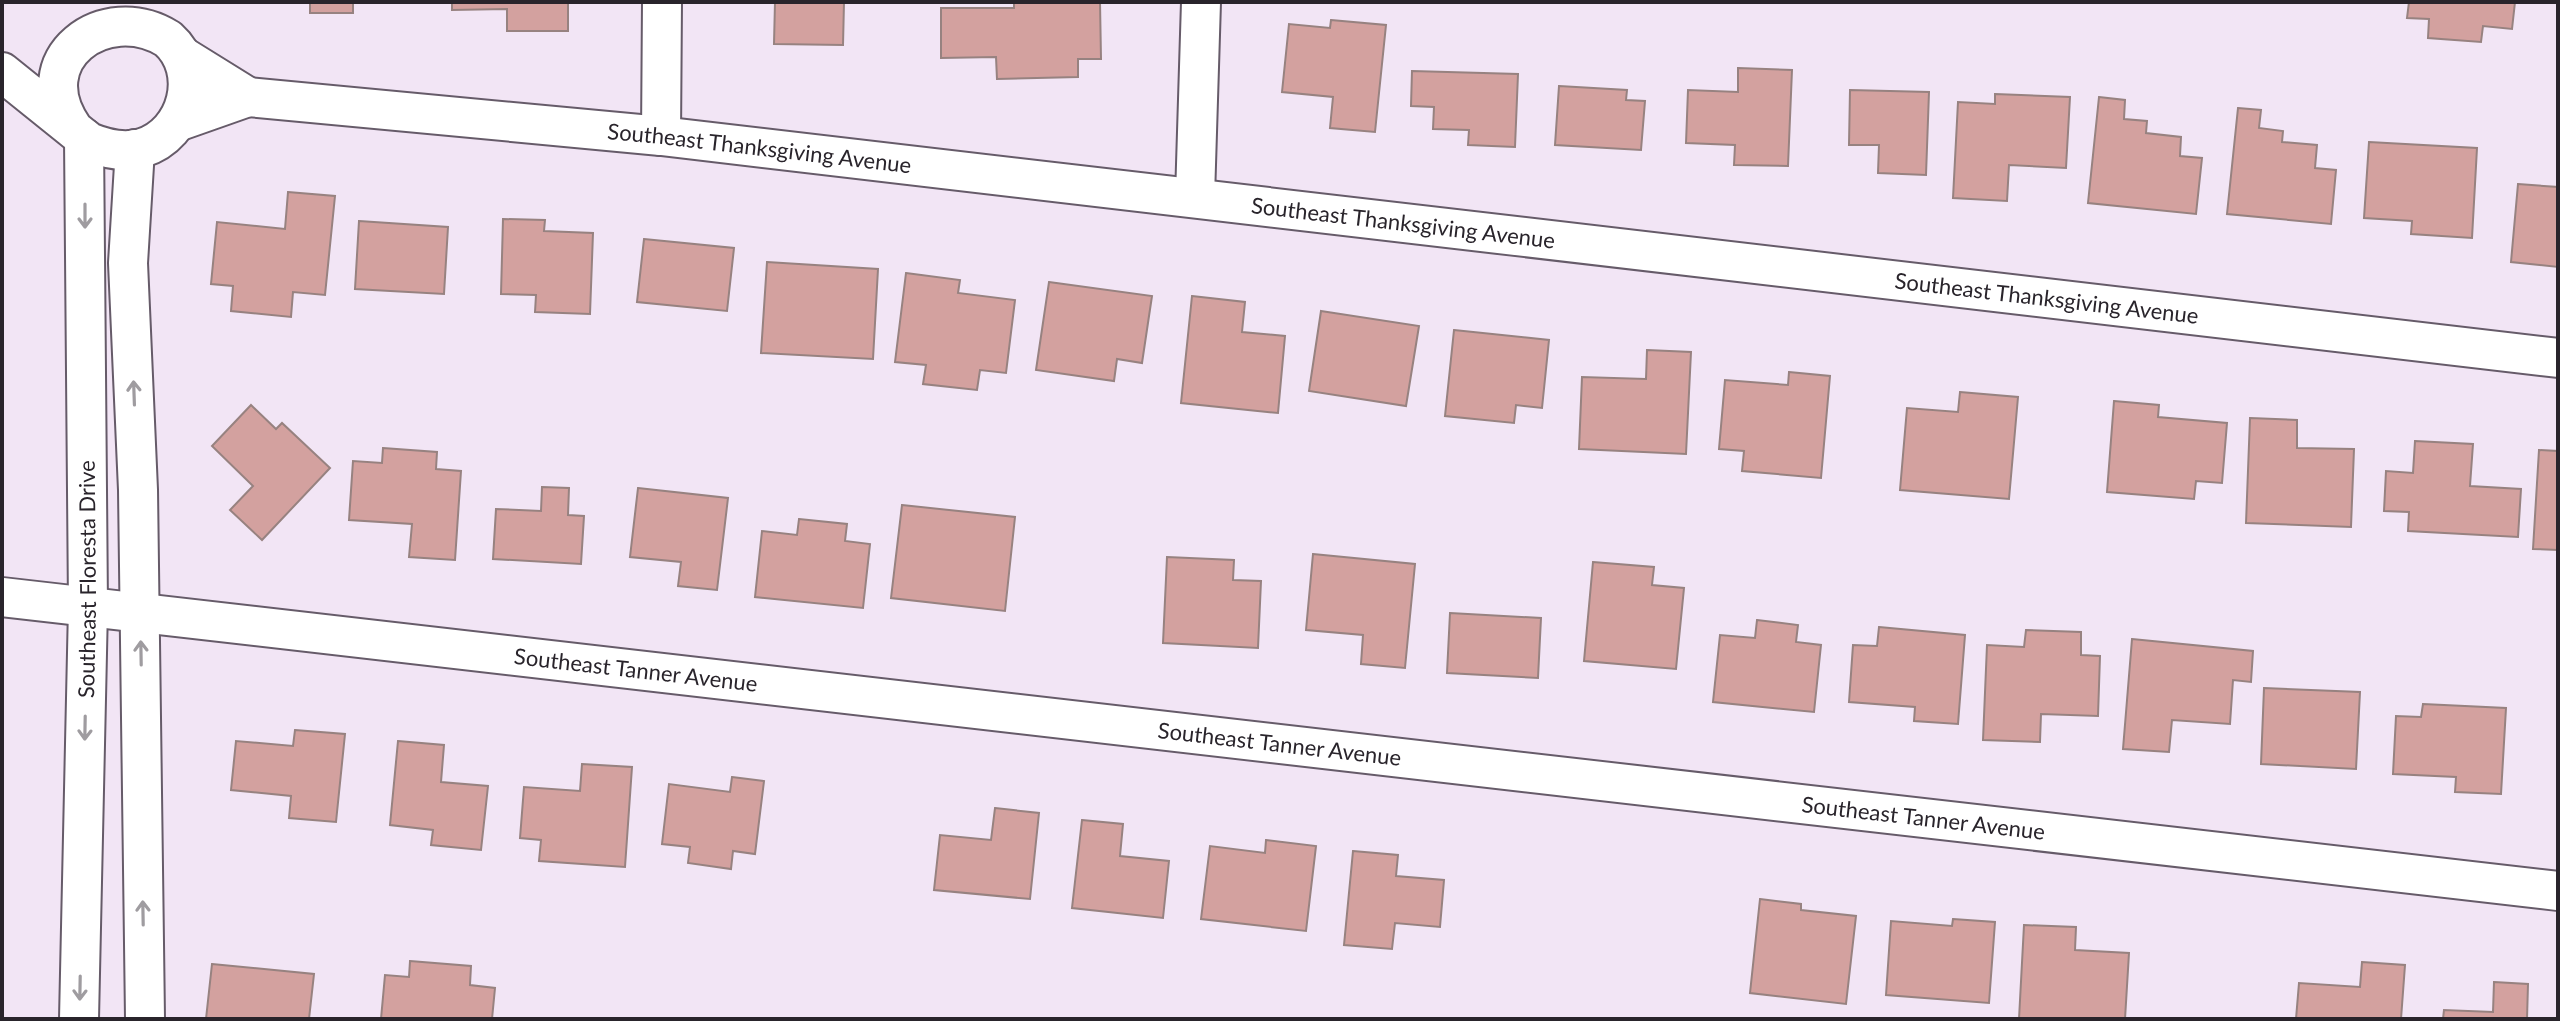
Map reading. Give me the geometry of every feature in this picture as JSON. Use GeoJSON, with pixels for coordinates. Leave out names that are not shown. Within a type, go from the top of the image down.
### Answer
{"type":"FeatureCollection","features":[{"type":"Feature","properties":{"kind":"street"},"geometry":{"type":"LineString","coordinates":[[661,136],[662,2]]}},
{"type":"Feature","properties":{"kind":"street"},"geometry":{"type":"LineString","coordinates":[[1195,197],[1201,2]]}},
{"type":"Feature","properties":{"kind":"street"},"geometry":{"type":"LineString","coordinates":[[146,14],[182,56],[187,74],[188,93],[177,122],[160,140],[135,149],[106,149],[79,134],[2,69],[85,25],[146,14]]}},
{"type":"Feature","properties":{"kind":"street"},"geometry":{"type":"LineString","coordinates":[[79,134],[63,115],[57,97],[57,79],[61,61],[85,25]]}},
{"type":"Feature","properties":{"kind":"street","name":"Southeast Thanksgiving Avenue"},"geometry":{"type":"LineString","coordinates":[[182,56],[248,97]]}},
{"type":"Feature","properties":{"kind":"street","name":"Southeast Thanksgiving Avenue"},"geometry":{"type":"LineString","coordinates":[[177,122],[248,97],[661,136],[2558,358]]}},
{"type":"Feature","properties":{"kind":"street","name":"Southeast Floresta Drive"},"geometry":{"type":"LineString","coordinates":[[79,134],[88,607],[79,1019]]}},
{"type":"Feature","properties":{"kind":"street"},"geometry":{"type":"LineString","coordinates":[[135,149],[128,263],[138,490],[145,1019]]}},
{"type":"Feature","properties":{"kind":"street","name":"Southeast Tanner Avenue"},"geometry":{"type":"LineString","coordinates":[[2,597],[2558,891]]}},
{"type":"Feature","properties":{"kind":"building"},"geometry":{"type":"Polygon","coordinates":[[[310,2],[353,2],[353,13],[310,13],[310,2]]]}},
{"type":"Feature","properties":{"kind":"building"},"geometry":{"type":"Polygon","coordinates":[[[452,2],[568,2],[568,31],[507,31],[507,9],[452,10],[452,2]]]}},
{"type":"Feature","properties":{"kind":"building"},"geometry":{"type":"Polygon","coordinates":[[[775,2],[844,2],[843,45],[774,44],[775,2]]]}},
{"type":"Feature","properties":{"kind":"building"},"geometry":{"type":"Polygon","coordinates":[[[1014,2],[1100,2],[1101,59],[1078,59],[1078,77],[997,79],[996,57],[941,58],[941,8],[1014,8],[1014,2]]]}},
{"type":"Feature","properties":{"kind":"building"},"geometry":{"type":"Polygon","coordinates":[[[2409,2],[2515,2],[2512,29],[2483,26],[2481,42],[2428,38],[2429,19],[2407,18],[2409,2]]]}},
{"type":"Feature","properties":{"kind":"building"},"geometry":{"type":"Polygon","coordinates":[[[1331,20],[1386,25],[1375,132],[1330,128],[1333,97],[1282,92],[1289,24],[1330,28],[1331,20]]]}},
{"type":"Feature","properties":{"kind":"building"},"geometry":{"type":"Polygon","coordinates":[[[1738,68],[1792,70],[1788,166],[1734,165],[1735,145],[1686,143],[1688,90],[1738,92],[1738,68]]]}},
{"type":"Feature","properties":{"kind":"building"},"geometry":{"type":"Polygon","coordinates":[[[1412,71],[1518,74],[1515,147],[1468,145],[1469,130],[1433,129],[1434,107],[1411,106],[1412,71]]]}},
{"type":"Feature","properties":{"kind":"building"},"geometry":{"type":"Polygon","coordinates":[[[1559,86],[1627,90],[1626,100],[1645,101],[1641,150],[1555,145],[1559,86]]]}},
{"type":"Feature","properties":{"kind":"building"},"geometry":{"type":"Polygon","coordinates":[[[1850,90],[1929,92],[1926,175],[1878,173],[1879,145],[1849,145],[1850,90]]]}},
{"type":"Feature","properties":{"kind":"building"},"geometry":{"type":"Polygon","coordinates":[[[1995,94],[2070,97],[2066,168],[2009,165],[2007,201],[1953,198],[1958,102],[1995,104],[1995,94]]]}},
{"type":"Feature","properties":{"kind":"building"},"geometry":{"type":"Polygon","coordinates":[[[2099,97],[2125,100],[2124,119],[2147,121],[2146,133],[2181,137],[2180,156],[2202,158],[2196,214],[2088,203],[2099,97]]]}},
{"type":"Feature","properties":{"kind":"building"},"geometry":{"type":"Polygon","coordinates":[[[2238,108],[2261,110],[2259,128],[2283,131],[2282,142],[2317,145],[2315,168],[2336,170],[2331,224],[2227,214],[2238,108]]]}},
{"type":"Feature","properties":{"kind":"building"},"geometry":{"type":"Polygon","coordinates":[[[2369,142],[2477,148],[2472,238],[2411,234],[2412,221],[2364,218],[2369,142]]]}},
{"type":"Feature","properties":{"kind":"building"},"geometry":{"type":"Polygon","coordinates":[[[2518,184],[2558,187],[2558,267],[2511,262],[2518,184]]]}},
{"type":"Feature","properties":{"kind":"building"},"geometry":{"type":"Polygon","coordinates":[[[288,192],[335,196],[325,295],[293,292],[291,317],[231,311],[233,286],[211,284],[217,222],[285,229],[288,192]]]}},
{"type":"Feature","properties":{"kind":"building"},"geometry":{"type":"Polygon","coordinates":[[[503,219],[545,220],[544,231],[593,233],[590,314],[535,312],[536,295],[501,294],[503,219]]]}},
{"type":"Feature","properties":{"kind":"building"},"geometry":{"type":"Polygon","coordinates":[[[359,221],[448,227],[444,294],[355,289],[359,221]]]}},
{"type":"Feature","properties":{"kind":"building"},"geometry":{"type":"Polygon","coordinates":[[[644,239],[734,248],[727,311],[637,302],[644,239]]]}},
{"type":"Feature","properties":{"kind":"building"},"geometry":{"type":"Polygon","coordinates":[[[767,262],[878,269],[873,359],[761,353],[767,262]]]}},
{"type":"Feature","properties":{"kind":"building"},"geometry":{"type":"Polygon","coordinates":[[[906,273],[960,280],[958,293],[1015,300],[1006,373],[980,370],[977,390],[923,384],[926,365],[895,362],[906,273]]]}},
{"type":"Feature","properties":{"kind":"building"},"geometry":{"type":"Polygon","coordinates":[[[1049,282],[1152,296],[1142,363],[1117,359],[1114,381],[1036,370],[1049,282]]]}},
{"type":"Feature","properties":{"kind":"building"},"geometry":{"type":"Polygon","coordinates":[[[1192,296],[1245,302],[1242,332],[1285,336],[1278,413],[1181,403],[1192,296]]]}},
{"type":"Feature","properties":{"kind":"building"},"geometry":{"type":"Polygon","coordinates":[[[1321,311],[1419,326],[1406,406],[1309,391],[1321,311]]]}},
{"type":"Feature","properties":{"kind":"building"},"geometry":{"type":"Polygon","coordinates":[[[1454,330],[1549,340],[1542,408],[1516,405],[1514,423],[1445,416],[1454,330]]]}},
{"type":"Feature","properties":{"kind":"building"},"geometry":{"type":"Polygon","coordinates":[[[1647,350],[1691,352],[1686,454],[1579,449],[1582,377],[1646,379],[1647,350]]]}},
{"type":"Feature","properties":{"kind":"building"},"geometry":{"type":"Polygon","coordinates":[[[1789,372],[1830,376],[1821,478],[1742,471],[1744,451],[1719,449],[1725,380],[1788,385],[1789,372]]]}},
{"type":"Feature","properties":{"kind":"building"},"geometry":{"type":"Polygon","coordinates":[[[1960,392],[2018,397],[2009,499],[1900,490],[1907,408],[1958,412],[1960,392]]]}},
{"type":"Feature","properties":{"kind":"building"},"geometry":{"type":"Polygon","coordinates":[[[2114,401],[2159,405],[2158,417],[2227,423],[2222,483],[2196,481],[2194,499],[2107,492],[2114,401]]]}},
{"type":"Feature","properties":{"kind":"building"},"geometry":{"type":"Polygon","coordinates":[[[251,405],[276,429],[282,423],[330,468],[262,540],[230,510],[253,486],[212,446],[251,405]]]}},
{"type":"Feature","properties":{"kind":"building"},"geometry":{"type":"Polygon","coordinates":[[[2250,418],[2297,420],[2297,448],[2354,449],[2351,527],[2246,523],[2250,418]]]}},
{"type":"Feature","properties":{"kind":"building"},"geometry":{"type":"Polygon","coordinates":[[[2415,441],[2473,444],[2470,486],[2521,489],[2518,537],[2408,531],[2409,512],[2384,511],[2386,471],[2413,473],[2415,441]]]}},
{"type":"Feature","properties":{"kind":"building"},"geometry":{"type":"Polygon","coordinates":[[[383,448],[437,452],[436,469],[461,471],[455,560],[409,557],[412,524],[349,520],[353,461],[382,463],[383,448]]]}},
{"type":"Feature","properties":{"kind":"building"},"geometry":{"type":"Polygon","coordinates":[[[2539,450],[2558,451],[2558,550],[2533,549],[2539,450]]]}},
{"type":"Feature","properties":{"kind":"building"},"geometry":{"type":"Polygon","coordinates":[[[542,487],[569,488],[568,515],[584,516],[581,564],[493,559],[496,509],[541,511],[542,487]]]}},
{"type":"Feature","properties":{"kind":"building"},"geometry":{"type":"Polygon","coordinates":[[[638,488],[728,498],[717,590],[678,586],[681,562],[630,557],[638,488]]]}},
{"type":"Feature","properties":{"kind":"building"},"geometry":{"type":"Polygon","coordinates":[[[902,505],[1015,517],[1005,611],[891,598],[902,505]]]}},
{"type":"Feature","properties":{"kind":"building"},"geometry":{"type":"Polygon","coordinates":[[[799,519],[847,524],[845,541],[870,544],[863,608],[755,597],[762,531],[797,535],[799,519]]]}},
{"type":"Feature","properties":{"kind":"building"},"geometry":{"type":"Polygon","coordinates":[[[1313,554],[1415,564],[1405,668],[1361,664],[1363,635],[1306,630],[1313,554]]]}},
{"type":"Feature","properties":{"kind":"building"},"geometry":{"type":"Polygon","coordinates":[[[1167,557],[1234,560],[1233,580],[1261,581],[1258,648],[1163,643],[1167,557]]]}},
{"type":"Feature","properties":{"kind":"building"},"geometry":{"type":"Polygon","coordinates":[[[1593,562],[1654,567],[1652,585],[1684,588],[1676,669],[1584,661],[1593,562]]]}},
{"type":"Feature","properties":{"kind":"building"},"geometry":{"type":"Polygon","coordinates":[[[1450,613],[1541,618],[1538,678],[1447,673],[1450,613]]]}},
{"type":"Feature","properties":{"kind":"building"},"geometry":{"type":"Polygon","coordinates":[[[1757,620],[1798,625],[1796,642],[1821,645],[1814,712],[1713,702],[1720,635],[1755,638],[1757,620]]]}},
{"type":"Feature","properties":{"kind":"building"},"geometry":{"type":"Polygon","coordinates":[[[1879,627],[1965,635],[1958,724],[1914,721],[1915,707],[1849,702],[1853,645],[1877,646],[1879,627]]]}},
{"type":"Feature","properties":{"kind":"building"},"geometry":{"type":"Polygon","coordinates":[[[2026,630],[2081,632],[2081,655],[2100,656],[2098,716],[2041,714],[2040,742],[1983,740],[1987,645],[2024,647],[2026,630]]]}},
{"type":"Feature","properties":{"kind":"building"},"geometry":{"type":"Polygon","coordinates":[[[2132,639],[2253,651],[2251,682],[2233,680],[2230,724],[2172,720],[2169,752],[2123,749],[2132,639]]]}},
{"type":"Feature","properties":{"kind":"building"},"geometry":{"type":"Polygon","coordinates":[[[2264,688],[2360,692],[2356,769],[2261,764],[2264,688]]]}},
{"type":"Feature","properties":{"kind":"building"},"geometry":{"type":"Polygon","coordinates":[[[2423,704],[2506,708],[2501,794],[2455,792],[2456,777],[2393,774],[2396,716],[2421,717],[2423,704]]]}},
{"type":"Feature","properties":{"kind":"building"},"geometry":{"type":"Polygon","coordinates":[[[295,730],[345,734],[336,822],[289,818],[291,796],[231,790],[236,741],[293,746],[295,730]]]}},
{"type":"Feature","properties":{"kind":"building"},"geometry":{"type":"Polygon","coordinates":[[[398,741],[444,745],[441,782],[488,786],[481,850],[431,845],[433,830],[390,825],[398,741]]]}},
{"type":"Feature","properties":{"kind":"building"},"geometry":{"type":"Polygon","coordinates":[[[582,764],[632,767],[625,867],[539,861],[541,840],[520,838],[524,787],[580,791],[582,764]]]}},
{"type":"Feature","properties":{"kind":"building"},"geometry":{"type":"Polygon","coordinates":[[[732,777],[764,781],[755,854],[733,851],[731,869],[688,863],[690,847],[662,844],[669,784],[730,792],[732,777]]]}},
{"type":"Feature","properties":{"kind":"building"},"geometry":{"type":"Polygon","coordinates":[[[995,808],[1039,813],[1030,899],[934,890],[940,835],[991,840],[995,808]]]}},
{"type":"Feature","properties":{"kind":"building"},"geometry":{"type":"Polygon","coordinates":[[[1082,820],[1123,824],[1120,856],[1169,861],[1163,918],[1072,908],[1082,820]]]}},
{"type":"Feature","properties":{"kind":"building"},"geometry":{"type":"Polygon","coordinates":[[[1266,840],[1316,846],[1306,931],[1201,919],[1210,846],[1265,853],[1266,840]]]}},
{"type":"Feature","properties":{"kind":"building"},"geometry":{"type":"Polygon","coordinates":[[[1353,851],[1398,855],[1396,876],[1444,880],[1440,927],[1395,923],[1392,949],[1344,945],[1353,851]]]}},
{"type":"Feature","properties":{"kind":"building"},"geometry":{"type":"Polygon","coordinates":[[[1760,899],[1801,904],[1801,910],[1856,916],[1846,1004],[1750,993],[1760,899]]]}},
{"type":"Feature","properties":{"kind":"building"},"geometry":{"type":"Polygon","coordinates":[[[1953,919],[1995,922],[1989,1003],[1886,995],[1891,921],[1952,926],[1953,919]]]}},
{"type":"Feature","properties":{"kind":"building"},"geometry":{"type":"Polygon","coordinates":[[[2024,925],[2076,927],[2075,950],[2129,953],[2125,1019],[2019,1019],[2024,925]]]}},
{"type":"Feature","properties":{"kind":"building"},"geometry":{"type":"Polygon","coordinates":[[[410,961],[471,966],[470,985],[495,988],[492,1019],[381,1019],[385,975],[409,977],[410,961]]]}},
{"type":"Feature","properties":{"kind":"building"},"geometry":{"type":"Polygon","coordinates":[[[2362,962],[2405,965],[2401,1019],[2296,1019],[2299,983],[2360,987],[2362,962]]]}},
{"type":"Feature","properties":{"kind":"building"},"geometry":{"type":"Polygon","coordinates":[[[212,964],[314,974],[309,1019],[206,1019],[212,964]]]}},
{"type":"Feature","properties":{"kind":"building"},"geometry":{"type":"Polygon","coordinates":[[[2494,982],[2528,984],[2527,1019],[2443,1019],[2444,1010],[2493,1012],[2494,982]]]}}]}
